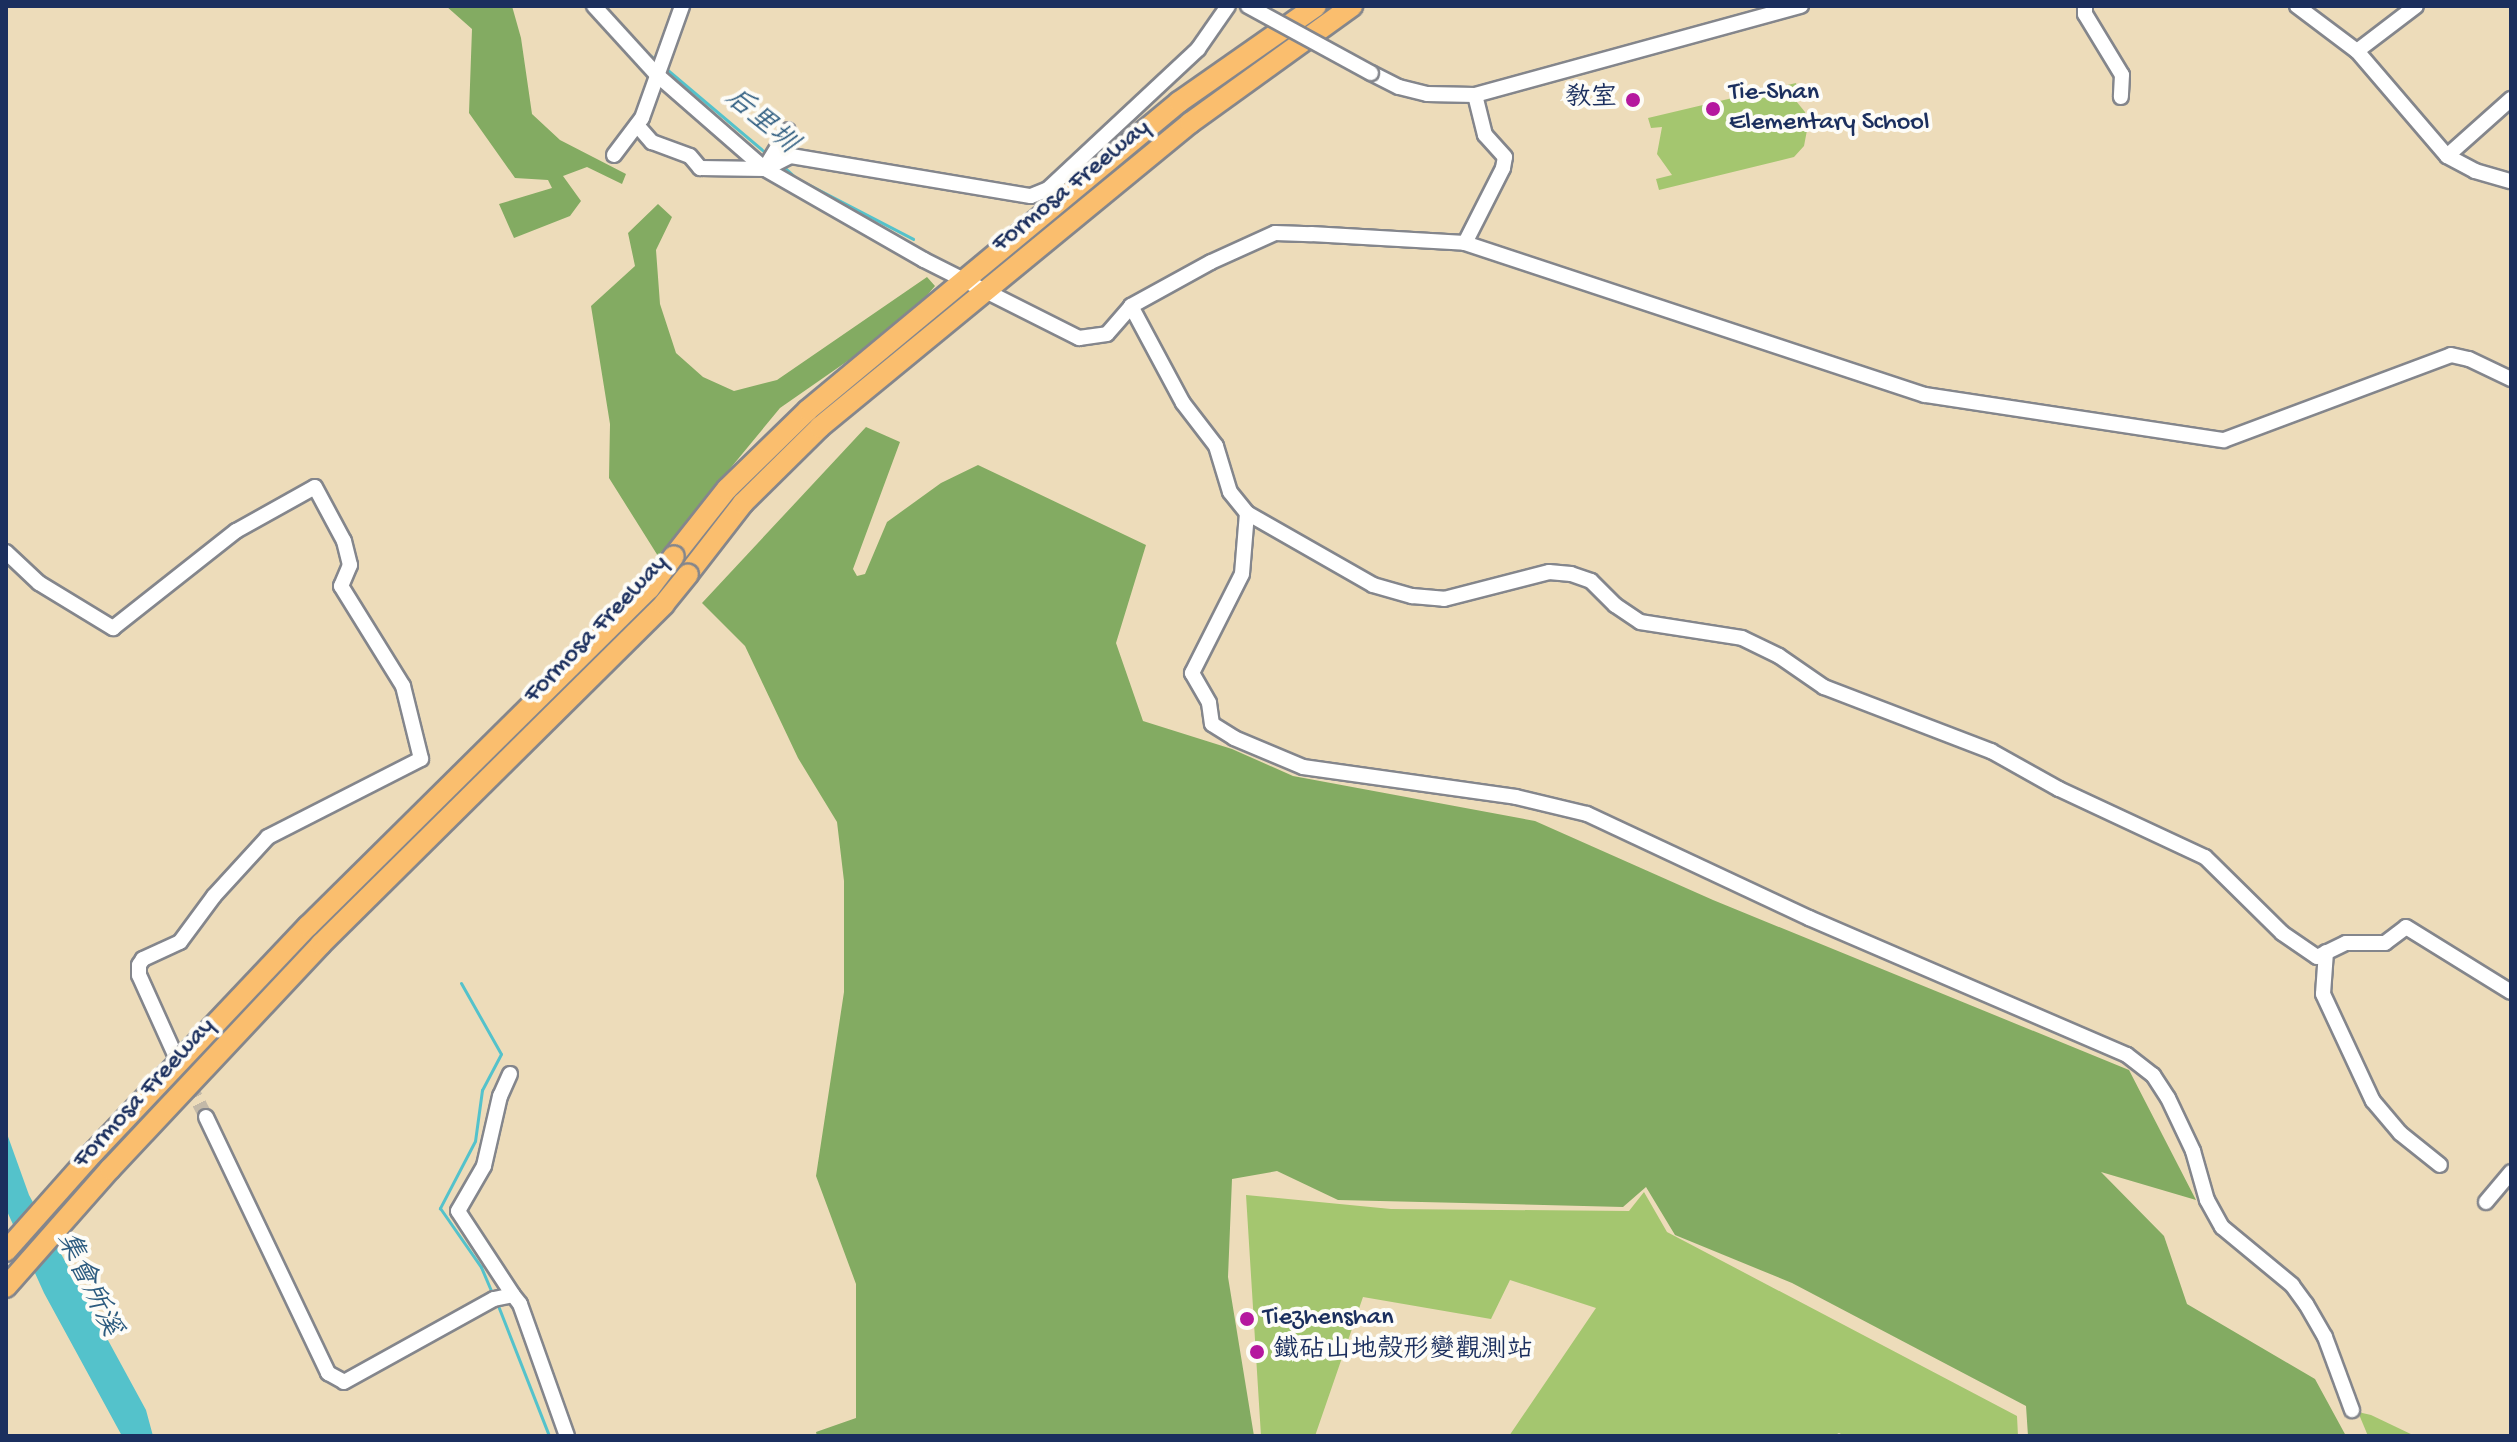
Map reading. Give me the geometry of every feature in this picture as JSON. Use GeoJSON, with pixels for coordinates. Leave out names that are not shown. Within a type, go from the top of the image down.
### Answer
{"type":"FeatureCollection","features":[{"type":"Feature","properties":{"kind":"highway","name":"Formosa Freeway"},"geometry":{"type":"LineString","coordinates":[[6,1251],[94,1152],[308,926],[649,589],[727,489],[808,410],[1179,102],[1316,6]]}},
{"type":"Feature","properties":{"kind":"highway","name":"Formosa Freeway"},"geometry":{"type":"LineString","coordinates":[[6,1287],[110,1169],[321,944],[664,604],[743,503],[820,427],[1190,123],[1352,6]]}},
{"type":"Feature","properties":{"kind":"street"},"geometry":{"type":"LineString","coordinates":[[594,6],[656,74],[765,169],[924,260],[1079,338],[1107,334],[1131,306],[1211,262],[1275,233],[1465,243],[1925,395],[2224,440],[2451,355],[2469,359],[2511,379]]}},
{"type":"Feature","properties":{"kind":"street"},"geometry":{"type":"LineString","coordinates":[[614,155],[637,125],[682,6]]}},
{"type":"Feature","properties":{"kind":"street"},"geometry":{"type":"LineString","coordinates":[[637,125],[652,142],[690,156],[700,168],[730,165],[765,169],[791,156],[1031,196],[1048,189],[1198,49],[1228,6]]}},
{"type":"Feature","properties":{"kind":"street"},"geometry":{"type":"LineString","coordinates":[[1248,6],[1399,87],[1427,94],[1475,95],[1801,6]]}},
{"type":"Feature","properties":{"kind":"street"},"geometry":{"type":"LineString","coordinates":[[2085,6],[2085,14],[2122,75],[2121,97]]}},
{"type":"Feature","properties":{"kind":"street"},"geometry":{"type":"LineString","coordinates":[[2297,6],[2357,51],[2447,156],[2475,171],[2511,181]]}},
{"type":"Feature","properties":{"kind":"street"},"geometry":{"type":"LineString","coordinates":[[2357,51],[2416,6]]}},
{"type":"Feature","properties":{"kind":"street"},"geometry":{"type":"LineString","coordinates":[[1465,243],[1503,168],[1505,157],[1485,135],[1475,95]]}},
{"type":"Feature","properties":{"kind":"street"},"geometry":{"type":"LineString","coordinates":[[2447,156],[2511,99]]}},
{"type":"Feature","properties":{"kind":"street"},"geometry":{"type":"LineString","coordinates":[[765,169],[788,130]]}},
{"type":"Feature","properties":{"kind":"street"},"geometry":{"type":"LineString","coordinates":[[1131,306],[1183,403],[1216,446],[1230,492],[1247,513],[1373,585],[1412,596],[1444,599],[1549,572],[1571,574],[1591,581],[1615,605],[1640,622],[1742,638],[1779,656],[1824,687],[1991,751],[2059,789],[2205,857],[2282,933],[2317,957],[2346,943],[2385,943],[2406,927],[2511,992]]}},
{"type":"Feature","properties":{"kind":"street"},"geometry":{"type":"LineString","coordinates":[[6,552],[39,583],[113,628],[236,531],[315,487],[347,553],[350,565],[341,586],[403,686],[421,759],[268,837],[214,896],[180,942],[143,959],[139,965],[139,975],[180,1066]]}},
{"type":"Feature","properties":{"kind":"street"},"geometry":{"type":"LineString","coordinates":[[1247,513],[1242,574],[1192,673],[1209,703],[1212,724],[1234,738],[1303,767],[1516,797],[1587,814],[1809,918],[1885,948],[2127,1055],[2153,1075],[2168,1098],[2193,1151],[2207,1200],[2222,1227],[2292,1285],[2306,1304],[2325,1337],[2352,1410]]}},
{"type":"Feature","properties":{"kind":"street"},"geometry":{"type":"LineString","coordinates":[[2326,952],[2323,994],[2373,1101],[2400,1133],[2440,1165]]}},
{"type":"Feature","properties":{"kind":"street"},"geometry":{"type":"LineString","coordinates":[[510,1074],[500,1096],[484,1166],[458,1211],[520,1304],[567,1436]]}},
{"type":"Feature","properties":{"kind":"street"},"geometry":{"type":"LineString","coordinates":[[206,1117],[328,1373],[336,1380],[344,1382],[494,1299],[513,1295]]}},
{"type":"Feature","properties":{"kind":"street"},"geometry":{"type":"LineString","coordinates":[[2486,1202],[2511,1172]]}},
{"type":"Feature","properties":{"kind":"green space"},"geometry":{"type":"Polygon","coordinates":[[[446,6],[512,6],[521,38],[532,114],[560,140],[626,174],[622,184],[587,167],[563,176],[581,201],[570,216],[514,238],[499,204],[552,188],[548,180],[515,178],[469,113],[472,29],[446,6]]]}},
{"type":"Feature","properties":{"kind":"green space"},"geometry":{"type":"Polygon","coordinates":[[[1796,83],[1799,95],[1792,96],[1805,112],[1808,125],[1804,146],[1794,157],[1659,190],[1656,179],[1672,175],[1657,154],[1662,127],[1651,128],[1648,118],[1796,83]]]}},
{"type":"Feature","properties":{"kind":"green space"},"geometry":{"type":"Polygon","coordinates":[[[658,204],[672,217],[656,250],[660,304],[676,353],[703,377],[734,391],[777,380],[927,277],[935,286],[905,321],[780,408],[658,556],[609,478],[610,424],[591,306],[635,266],[628,233],[658,204]]]}},
{"type":"Feature","properties":{"kind":"green space"},"geometry":{"type":"Polygon","coordinates":[[[866,427],[900,442],[853,569],[857,576],[865,574],[887,522],[941,483],[978,465],[1146,545],[1116,643],[1143,721],[1232,749],[1293,776],[1535,821],[1713,900],[2129,1070],[2196,1200],[2101,1172],[2164,1236],[2187,1304],[2315,1379],[2346,1436],[2028,1436],[2026,1406],[1792,1283],[1675,1235],[1646,1187],[1623,1207],[1338,1200],[1277,1171],[1232,1179],[1228,1277],[1254,1436],[817,1436],[816,1432],[856,1418],[856,1284],[816,1176],[844,992],[844,881],[837,822],[798,758],[745,646],[702,603],[866,427]]]}},
{"type":"Feature","properties":{"kind":"green space"},"geometry":{"type":"Polygon","coordinates":[[[1644,1192],[1667,1232],[2017,1416],[2018,1436],[1845,1436],[1839,1433],[1833,1436],[1509,1436],[1596,1308],[1510,1280],[1491,1319],[1363,1297],[1315,1436],[1261,1436],[1246,1195],[1391,1209],[1629,1211],[1644,1192]]]}},
{"type":"Feature","properties":{"kind":"green space"},"geometry":{"type":"Polygon","coordinates":[[[2358,1412],[2371,1415],[2415,1436],[2368,1436],[2358,1412]]]}},
{"type":"Feature","properties":{"kind":"water"},"geometry":{"type":"Polygon","coordinates":[[[6,1131],[29,1195],[146,1410],[153,1436],[122,1436],[44,1293],[6,1209],[6,1131]]]}},
{"type":"Feature","properties":{"kind":"waterway","name":"后里圳"},"geometry":{"type":"LineString","coordinates":[[642,49],[658,62]]}},
{"type":"Feature","properties":{"kind":"waterway","name":"后里圳"},"geometry":{"type":"LineString","coordinates":[[664,67],[768,155]]}},
{"type":"Feature","properties":{"kind":"waterway","name":"后里圳"},"geometry":{"type":"LineString","coordinates":[[784,167],[796,178],[913,239]]}},
{"type":"Feature","properties":{"kind":"waterway"},"geometry":{"type":"LineString","coordinates":[[461,983],[501,1054],[482,1090],[475,1141],[440,1208],[481,1267],[492,1293]]}},
{"type":"Feature","properties":{"kind":"waterway"},"geometry":{"type":"LineString","coordinates":[[497,1303],[549,1436]]}},
{"type":"Feature","properties":{"kind":"tunnel"},"geometry":{"type":"LineString","coordinates":[[180,1066],[206,1117]]}},
{"type":"Feature","properties":{"kind":"place","name":"教室"},"geometry":{"type":"Point","coordinates":[1633,100]}},
{"type":"Feature","properties":{"kind":"place","name":"Tie-Shan Elementary School"},"geometry":{"type":"Point","coordinates":[1713,109]}},
{"type":"Feature","properties":{"kind":"place","name":"Tiezhenshan"},"geometry":{"type":"Point","coordinates":[1247,1319]}},
{"type":"Feature","properties":{"kind":"place","name":"鐵砧山地殼形變觀測站"},"geometry":{"type":"Point","coordinates":[1257,1352]}},
{"type":"Feature","properties":{"kind":"water label","name":"集會所溪"},"geometry":{"type":"Point","coordinates":[87,1285]}}]}
